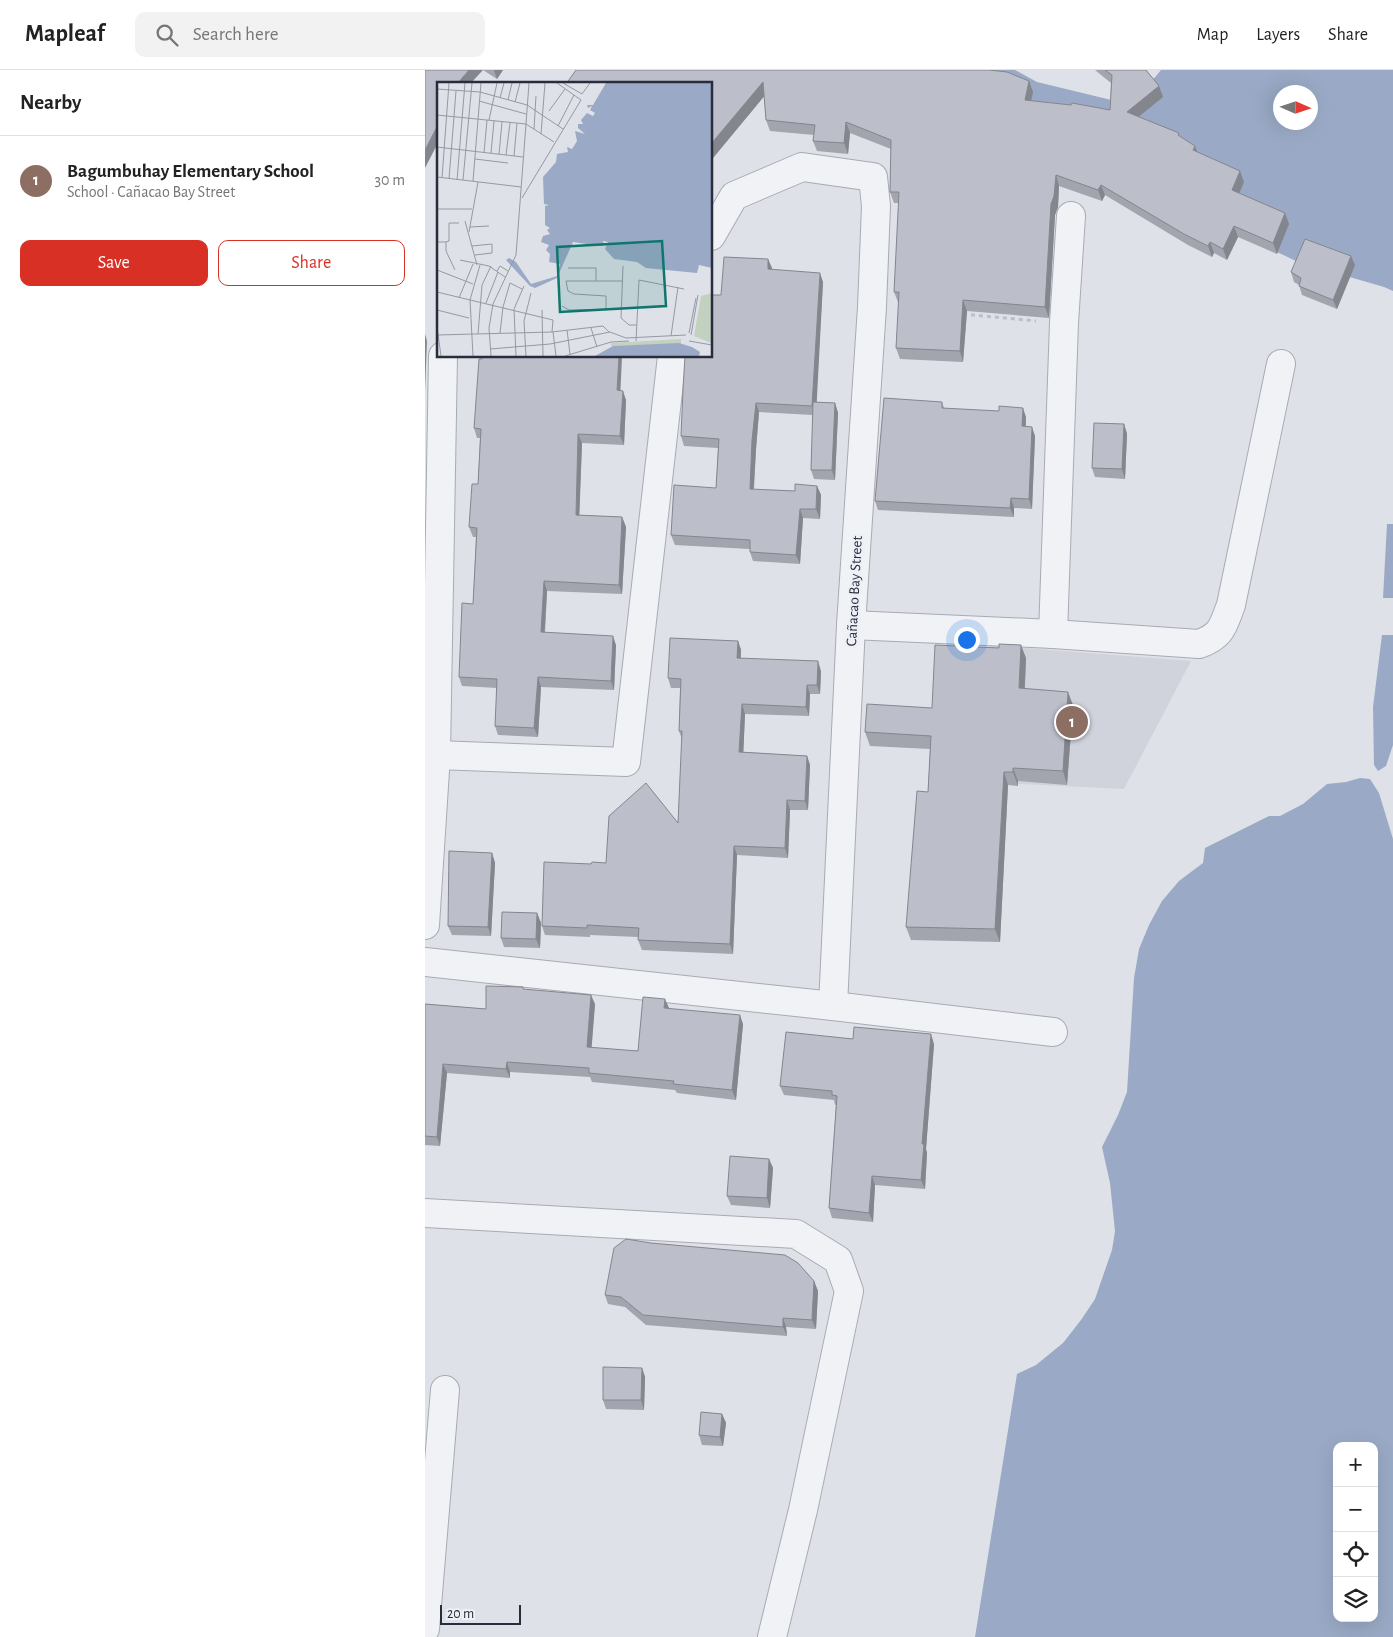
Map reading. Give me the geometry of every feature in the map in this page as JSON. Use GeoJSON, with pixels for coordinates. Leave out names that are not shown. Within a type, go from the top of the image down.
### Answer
{"type":"FeatureCollection","features":[{"type":"Feature","properties":{"kind":"street","name":"Cañacao Bay Street"},"geometry":{"type":"LineString","coordinates":[[713,233],[734,196],[802,168],[873,176],[875,206],[872,307],[851,625],[833,1006]]}},
{"type":"Feature","properties":{"kind":"street"},"geometry":{"type":"LineString","coordinates":[[1053,634],[1064,323],[1071,216]]}},
{"type":"Feature","properties":{"kind":"street"},"geometry":{"type":"LineString","coordinates":[[425,925],[437,755],[443,358]]}},
{"type":"Feature","properties":{"kind":"street"},"geometry":{"type":"LineString","coordinates":[[437,755],[626,762],[672,358]]}},
{"type":"Feature","properties":{"kind":"street"},"geometry":{"type":"LineString","coordinates":[[851,625],[1053,634],[1199,644],[1213,639],[1222,629],[1231,605],[1281,364]]}},
{"type":"Feature","properties":{"kind":"street"},"geometry":{"type":"LineString","coordinates":[[425,962],[1053,1032]]}},
{"type":"Feature","properties":{"kind":"street"},"geometry":{"type":"LineString","coordinates":[[425,1213],[796,1234],[838,1260],[849,1291],[803,1510],[772,1637]]}},
{"type":"Feature","properties":{"kind":"street"},"geometry":{"type":"LineString","coordinates":[[425,1629],[445,1390]]}},
{"type":"Feature","properties":{"kind":"path"},"geometry":{"type":"LineString","coordinates":[[958,314],[1064,323]]}},
{"type":"Feature","properties":{"kind":"shaded area"},"geometry":{"type":"Polygon","coordinates":[[[989,645],[1191,661],[1124,789],[981,782],[989,645]]]}},
{"type":"Feature","properties":{"kind":"water"},"geometry":{"type":"Polygon","coordinates":[[[952,70],[1015,70],[1037,82],[1132,105],[1161,70],[1393,70],[1393,291],[1298,262],[973,85],[952,70]]]}},
{"type":"Feature","properties":{"kind":"water"},"geometry":{"type":"Polygon","coordinates":[[[1387,524],[1393,524],[1393,598],[1383,598],[1387,524]]]}},
{"type":"Feature","properties":{"kind":"water"},"geometry":{"type":"Polygon","coordinates":[[[1382,635],[1393,635],[1393,745],[1386,766],[1378,771],[1374,765],[1373,707],[1382,635]]]}},
{"type":"Feature","properties":{"kind":"water"},"geometry":{"type":"Polygon","coordinates":[[[1360,778],[1370,779],[1379,793],[1393,839],[1393,1637],[975,1637],[1017,1374],[1036,1365],[1063,1343],[1081,1320],[1095,1299],[1112,1250],[1115,1231],[1110,1183],[1102,1147],[1127,1092],[1134,978],[1139,949],[1162,901],[1179,881],[1203,863],[1205,848],[1269,816],[1280,816],[1303,804],[1327,784],[1360,778]]]}},
{"type":"Feature","properties":{"kind":"building"},"geometry":{"type":"Polygon","coordinates":[[[425,70],[469,70],[459,82],[437,82],[437,127],[425,150],[425,70]]]}},
{"type":"Feature","properties":{"kind":"building"},"geometry":{"type":"Polygon","coordinates":[[[576,70],[989,70],[1007,72],[1029,81],[1025,100],[1071,105],[1072,103],[1110,110],[1112,75],[1105,70],[1146,70],[1159,86],[1127,112],[1179,133],[1178,135],[1195,146],[1193,150],[1240,171],[1232,190],[1285,213],[1273,243],[1234,226],[1223,249],[1210,242],[1208,246],[1184,234],[1101,185],[1098,190],[1056,175],[1054,196],[1051,204],[1045,307],[963,300],[960,351],[896,348],[899,292],[894,292],[899,192],[890,192],[891,140],[846,122],[844,143],[813,141],[815,125],[766,120],[763,82],[713,142],[713,82],[567,82],[576,70]]]}},
{"type":"Feature","properties":{"kind":"building"},"geometry":{"type":"Polygon","coordinates":[[[1305,239],[1351,256],[1333,300],[1299,286],[1301,278],[1291,272],[1305,239]]]}},
{"type":"Feature","properties":{"kind":"building"},"geometry":{"type":"Polygon","coordinates":[[[724,257],[768,259],[768,269],[820,273],[812,406],[756,403],[752,440],[750,489],[795,491],[795,484],[817,486],[816,509],[800,509],[796,555],[750,552],[750,540],[671,535],[674,485],[716,488],[719,439],[681,436],[685,358],[713,358],[713,295],[721,295],[724,257]]]}},
{"type":"Feature","properties":{"kind":"building"},"geometry":{"type":"Polygon","coordinates":[[[619,358],[617,390],[623,391],[620,436],[578,434],[576,515],[622,517],[619,585],[544,581],[541,632],[613,636],[611,681],[538,677],[534,728],[495,726],[497,679],[459,677],[462,603],[473,604],[477,528],[469,527],[472,484],[478,484],[481,429],[474,428],[479,359],[619,358]]]}},
{"type":"Feature","properties":{"kind":"building"},"geometry":{"type":"Polygon","coordinates":[[[884,398],[942,402],[942,408],[999,411],[999,406],[1023,408],[1022,426],[1032,427],[1029,499],[1011,498],[1010,508],[875,501],[884,398]]]}},
{"type":"Feature","properties":{"kind":"building"},"geometry":{"type":"Polygon","coordinates":[[[813,402],[835,403],[832,470],[811,470],[813,402]]]}},
{"type":"Feature","properties":{"kind":"building"},"geometry":{"type":"Polygon","coordinates":[[[1094,423],[1124,424],[1122,469],[1092,468],[1094,423]]]}},
{"type":"Feature","properties":{"kind":"building"},"geometry":{"type":"Polygon","coordinates":[[[670,638],[738,641],[737,658],[818,661],[817,685],[807,685],[806,707],[742,704],[739,752],[807,756],[805,801],[787,800],[785,848],[734,846],[730,944],[638,940],[639,928],[587,925],[587,928],[542,926],[544,862],[606,863],[609,816],[646,783],[678,823],[682,731],[679,731],[681,679],[668,678],[670,638]]]}},
{"type":"Feature","properties":{"kind":"building"},"geometry":{"type":"Polygon","coordinates":[[[999,644],[1021,645],[1019,688],[1068,692],[1063,771],[1013,768],[1013,772],[1004,772],[995,929],[906,927],[917,791],[928,792],[931,736],[865,732],[867,704],[932,708],[935,645],[999,648],[999,644]]]}},
{"type":"Feature","properties":{"kind":"building"},"geometry":{"type":"Polygon","coordinates":[[[449,851],[492,853],[488,927],[448,926],[449,851]]]}},
{"type":"Feature","properties":{"kind":"building"},"geometry":{"type":"Polygon","coordinates":[[[502,912],[537,913],[536,939],[501,938],[502,912]]]}},
{"type":"Feature","properties":{"kind":"building"},"geometry":{"type":"Polygon","coordinates":[[[486,986],[523,987],[523,989],[591,995],[587,1047],[638,1051],[643,997],[665,999],[664,1008],[740,1015],[732,1090],[673,1084],[674,1081],[589,1073],[589,1068],[507,1062],[506,1069],[443,1064],[437,1137],[425,1136],[425,1004],[486,1009],[486,986]]]}},
{"type":"Feature","properties":{"kind":"building"},"geometry":{"type":"Polygon","coordinates":[[[854,1027],[931,1034],[921,1180],[872,1176],[869,1213],[829,1208],[837,1096],[832,1095],[832,1091],[780,1086],[786,1032],[853,1039],[854,1027]]]}},
{"type":"Feature","properties":{"kind":"building"},"geometry":{"type":"Polygon","coordinates":[[[730,1156],[769,1159],[767,1198],[727,1196],[730,1156]]]}},
{"type":"Feature","properties":{"kind":"building"},"geometry":{"type":"Polygon","coordinates":[[[626,1239],[785,1255],[798,1263],[814,1281],[812,1320],[783,1318],[783,1327],[643,1315],[621,1297],[605,1295],[614,1248],[626,1239]]]}},
{"type":"Feature","properties":{"kind":"building"},"geometry":{"type":"Polygon","coordinates":[[[603,1367],[642,1368],[641,1400],[603,1400],[603,1367]]]}},
{"type":"Feature","properties":{"kind":"building"},"geometry":{"type":"Polygon","coordinates":[[[701,1412],[722,1414],[720,1437],[699,1435],[701,1412]]]}},
{"type":"Feature","properties":{"kind":"place","name":"Bagumbuhay Elementary School"},"geometry":{"type":"Point","coordinates":[1072,722]}}]}
